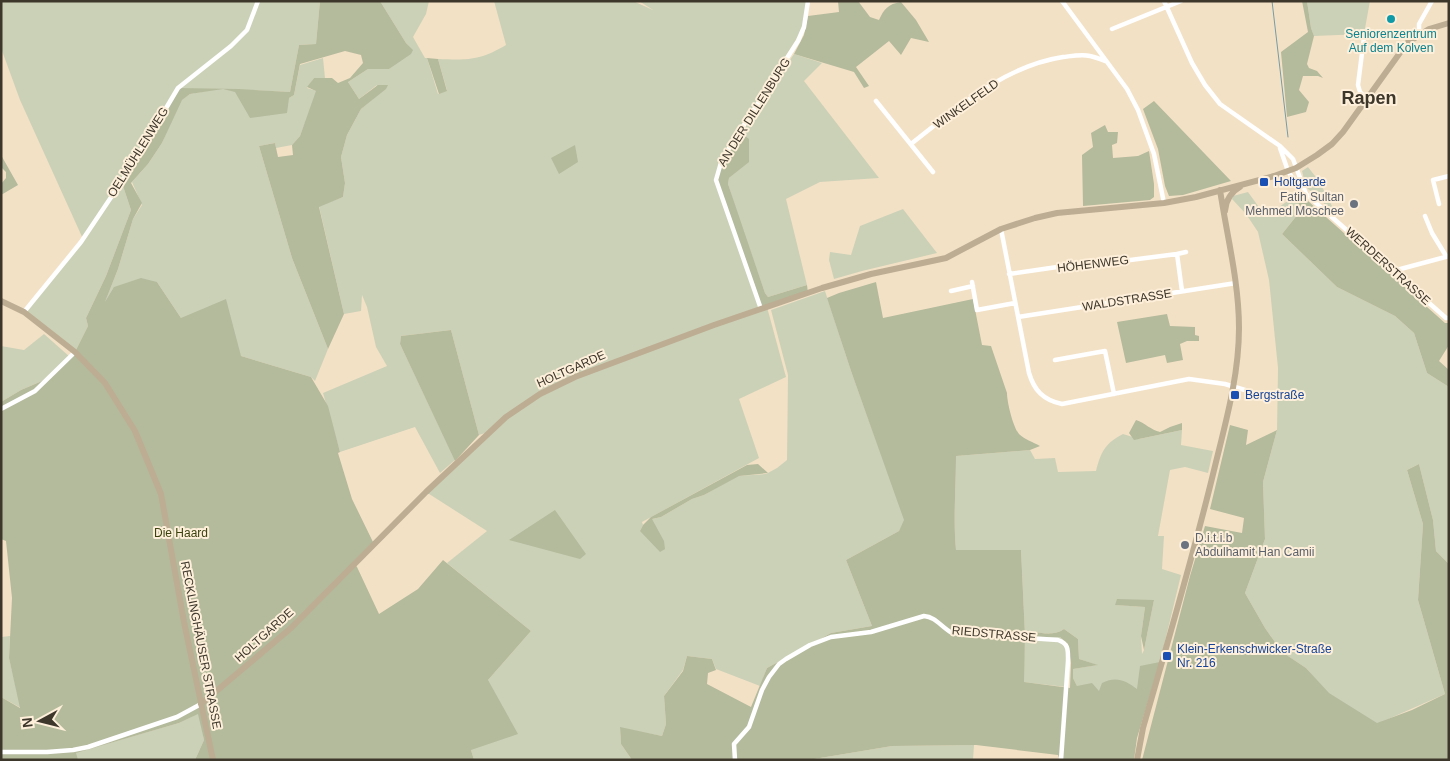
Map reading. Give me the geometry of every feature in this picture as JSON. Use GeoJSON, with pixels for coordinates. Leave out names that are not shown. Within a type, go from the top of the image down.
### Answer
{"type":"FeatureCollection","features":[{"type":"Feature","properties":{"kind":"street","name":"OELMÜHLENWEG"},"geometry":{"type":"LineString","coordinates":[[24,312],[80,242],[130,169],[178,88],[231,46],[247,30],[258,1]]}},
{"type":"Feature","properties":{"kind":"street","name":"AN DER DILLENBURG"},"geometry":{"type":"LineString","coordinates":[[761,309],[716,180],[716,174],[722,159],[798,41],[804,27],[808,1]]}},
{"type":"Feature","properties":{"kind":"street"},"geometry":{"type":"LineString","coordinates":[[1062,1],[1127,90],[1138,110],[1154,154],[1164,203]]}},
{"type":"Feature","properties":{"kind":"street","name":"WERDERSTRASSE"},"geometry":{"type":"LineString","coordinates":[[1164,1],[1192,63],[1205,85],[1220,104],[1280,146],[1293,159],[1306,194]]}},
{"type":"Feature","properties":{"kind":"street"},"geometry":{"type":"LineString","coordinates":[[1112,29],[1181,1]]}},
{"type":"Feature","properties":{"kind":"street"},"geometry":{"type":"LineString","coordinates":[[1418,34],[1420,24],[1432,1]]}},
{"type":"Feature","properties":{"kind":"street"},"geometry":{"type":"LineString","coordinates":[[1225,217],[1226,204],[1230,194],[1248,183],[1296,168],[1332,144],[1343,132],[1407,43],[1418,34],[1449,23]]}},
{"type":"Feature","properties":{"kind":"street"},"geometry":{"type":"LineString","coordinates":[[1364,38],[1358,85],[1360,92],[1366,98]]}},
{"type":"Feature","properties":{"kind":"street","name":"WINKELFELD"},"geometry":{"type":"LineString","coordinates":[[911,144],[970,98],[1012,73],[1051,59],[1072,56],[1090,56],[1106,61]]}},
{"type":"Feature","properties":{"kind":"street"},"geometry":{"type":"LineString","coordinates":[[876,100],[933,172]]}},
{"type":"Feature","properties":{"kind":"street","name":"WERDERSTRASSE"},"geometry":{"type":"LineString","coordinates":[[1280,146],[1288,170],[1298,186],[1446,318],[1449,318]]}},
{"type":"Feature","properties":{"kind":"street"},"geometry":{"type":"LineString","coordinates":[[1440,204],[1433,180],[1449,176]]}},
{"type":"Feature","properties":{"kind":"street","name":"HOLTGARDE"},"geometry":{"type":"LineString","coordinates":[[1,752],[46,752],[88,747],[177,717],[201,704],[291,628],[426,492],[490,431],[522,405],[554,386],[761,309],[871,274],[946,258],[1002,229],[1034,218],[1057,213],[1164,203],[1248,183]]}},
{"type":"Feature","properties":{"kind":"street"},"geometry":{"type":"LineString","coordinates":[[1222,189],[1226,204]]}},
{"type":"Feature","properties":{"kind":"street"},"geometry":{"type":"LineString","coordinates":[[1136,760],[1143,728],[1204,513],[1234,386],[1239,327],[1236,283],[1222,189]]}},
{"type":"Feature","properties":{"kind":"street"},"geometry":{"type":"LineString","coordinates":[[1393,271],[1448,256],[1432,233],[1425,216]]}},
{"type":"Feature","properties":{"kind":"street"},"geometry":{"type":"LineString","coordinates":[[1002,229],[1028,373],[1033,386],[1046,399],[1062,404],[1189,379],[1213,381],[1268,397]]}},
{"type":"Feature","properties":{"kind":"street","name":"HÖHENWEG"},"geometry":{"type":"LineString","coordinates":[[1009,274],[1186,252]]}},
{"type":"Feature","properties":{"kind":"street"},"geometry":{"type":"LineString","coordinates":[[1177,254],[1182,291]]}},
{"type":"Feature","properties":{"kind":"street","name":"WALDSTRASSE"},"geometry":{"type":"LineString","coordinates":[[1018,317],[1236,283]]}},
{"type":"Feature","properties":{"kind":"street"},"geometry":{"type":"LineString","coordinates":[[950,291],[972,284],[977,310],[1015,302]]}},
{"type":"Feature","properties":{"kind":"street","name":"RECKLINGHÄUSER STRASSE"},"geometry":{"type":"LineString","coordinates":[[1,301],[24,312],[75,352],[104,383],[135,431],[161,494],[213,760]]}},
{"type":"Feature","properties":{"kind":"street"},"geometry":{"type":"LineString","coordinates":[[1054,360],[1105,350],[1114,394]]}},
{"type":"Feature","properties":{"kind":"street"},"geometry":{"type":"LineString","coordinates":[[1,409],[35,391],[75,352]]}},
{"type":"Feature","properties":{"kind":"street","name":"RIEDSTRASSE"},"geometry":{"type":"LineString","coordinates":[[735,760],[734,744],[749,727],[762,690],[779,664],[810,645],[830,637],[871,632],[924,616],[932,617],[952,633],[1058,640],[1066,644],[1068,647],[1068,661],[1061,760]]}},
{"type":"Feature","properties":{"kind":"green space"},"geometry":{"type":"Polygon","coordinates":[[[1,1],[320,1],[316,44],[299,45],[290,92],[225,89],[289,98],[294,95],[300,65],[323,58],[325,78],[314,78],[307,88],[317,91],[300,136],[292,145],[276,148],[275,143],[259,146],[292,258],[328,349],[315,381],[311,377],[241,356],[181,318],[157,282],[104,304],[118,269],[133,219],[142,205],[132,182],[148,164],[162,143],[180,101],[190,94],[218,89],[178,89],[123,186],[131,210],[106,276],[86,318],[88,326],[75,352],[24,312],[83,239],[20,100],[1,48],[1,1]]]}},
{"type":"Feature","properties":{"kind":"green space","name":"Die Haard"},"geometry":{"type":"Polygon","coordinates":[[[320,1],[380,1],[406,43],[413,50],[411,54],[389,69],[368,69],[348,82],[359,99],[378,85],[388,85],[386,89],[361,109],[347,135],[341,157],[345,183],[343,197],[319,207],[344,314],[328,349],[292,258],[259,146],[275,143],[278,157],[293,155],[292,145],[300,136],[316,91],[307,87],[314,78],[332,78],[338,83],[350,78],[363,63],[361,55],[345,51],[300,64],[294,95],[289,98],[287,113],[250,118],[235,92],[223,89],[190,94],[182,100],[162,143],[148,164],[131,183],[142,203],[133,219],[118,269],[105,302],[114,287],[141,278],[157,282],[181,318],[226,299],[241,356],[311,377],[328,406],[340,452],[338,453],[352,499],[373,542],[353,562],[379,614],[418,589],[443,560],[531,631],[488,680],[518,734],[471,750],[474,760],[195,760],[204,740],[198,714],[179,723],[76,753],[78,760],[1,760],[1,697],[20,708],[9,658],[12,598],[6,541],[1,539],[1,402],[21,390],[42,381],[75,352],[88,326],[86,318],[106,276],[131,210],[123,186],[127,173],[178,88],[239,89],[290,92],[299,45],[316,44],[320,1]]]}},
{"type":"Feature","properties":{"kind":"green space"},"geometry":{"type":"Polygon","coordinates":[[[380,1],[429,1],[426,14],[413,37],[425,58],[427,58],[438,94],[447,90],[438,59],[480,57],[506,45],[494,1],[633,1],[653,10],[639,1],[808,1],[804,27],[739,130],[717,174],[767,307],[786,377],[739,399],[759,458],[642,522],[643,525],[640,531],[652,519],[661,517],[737,476],[766,474],[787,460],[788,375],[771,310],[825,291],[851,371],[905,520],[899,531],[846,560],[872,626],[831,633],[767,668],[760,686],[716,669],[712,659],[687,656],[683,670],[664,696],[666,724],[662,736],[620,728],[621,744],[632,760],[474,760],[471,750],[488,680],[531,631],[447,563],[487,531],[426,492],[488,432],[479,435],[451,330],[401,336],[400,344],[455,460],[440,473],[415,427],[340,452],[323,393],[387,366],[376,347],[367,307],[362,295],[361,311],[344,314],[319,206],[343,197],[345,183],[341,157],[347,135],[361,109],[373,99],[377,85],[359,99],[348,82],[368,69],[389,69],[412,50],[380,1]]]}},
{"type":"Feature","properties":{"kind":"green space"},"geometry":{"type":"Polygon","coordinates":[[[838,1],[858,1],[870,17],[879,20],[887,8],[901,2],[916,20],[929,42],[911,38],[901,55],[889,41],[856,67],[869,86],[864,88],[854,72],[794,54],[804,35],[808,16],[839,12],[838,1]]]}},
{"type":"Feature","properties":{"kind":"green space"},"geometry":{"type":"Polygon","coordinates":[[[1302,1],[1307,1],[1314,36],[1307,64],[1309,68],[1317,71],[1323,78],[1303,76],[1299,90],[1309,102],[1306,112],[1287,117],[1281,52],[1308,32],[1302,1]]]}},
{"type":"Feature","properties":{"kind":"green space"},"geometry":{"type":"Polygon","coordinates":[[[1307,1],[1370,1],[1364,34],[1314,36],[1307,1]]]}},
{"type":"Feature","properties":{"kind":"green space"},"geometry":{"type":"Polygon","coordinates":[[[794,54],[822,63],[804,81],[879,178],[820,182],[786,199],[807,285],[768,297],[728,184],[729,178],[749,161],[740,132],[794,54]]]}},
{"type":"Feature","properties":{"kind":"green space"},"geometry":{"type":"Polygon","coordinates":[[[427,58],[438,59],[447,91],[439,94],[427,58]]]}},
{"type":"Feature","properties":{"kind":"green space"},"geometry":{"type":"Polygon","coordinates":[[[1154,101],[1231,181],[1183,195],[1169,196],[1165,186],[1158,149],[1143,109],[1154,101]]]}},
{"type":"Feature","properties":{"kind":"green space"},"geometry":{"type":"Polygon","coordinates":[[[1105,125],[1108,132],[1118,132],[1117,143],[1112,145],[1113,158],[1138,156],[1149,151],[1154,184],[1154,197],[1150,200],[1083,206],[1082,155],[1093,147],[1091,133],[1105,125]]]}},
{"type":"Feature","properties":{"kind":"green space"},"geometry":{"type":"Polygon","coordinates":[[[740,132],[749,139],[749,162],[729,178],[728,184],[765,293],[768,297],[807,285],[808,293],[761,309],[716,180],[718,168],[740,132]]]}},
{"type":"Feature","properties":{"kind":"green space"},"geometry":{"type":"Polygon","coordinates":[[[575,145],[578,162],[559,174],[551,158],[575,145]]]}},
{"type":"Feature","properties":{"kind":"green space"},"geometry":{"type":"Polygon","coordinates":[[[1,155],[18,185],[1,195],[1,184],[6,178],[6,172],[1,167],[1,155]]]}},
{"type":"Feature","properties":{"kind":"green space"},"geometry":{"type":"Polygon","coordinates":[[[1308,167],[1319,181],[1332,206],[1330,209],[1306,187],[1302,171],[1308,167]]]}},
{"type":"Feature","properties":{"kind":"green space"},"geometry":{"type":"Polygon","coordinates":[[[1248,192],[1261,210],[1279,207],[1299,193],[1298,214],[1282,234],[1337,287],[1395,316],[1414,333],[1427,373],[1449,387],[1449,564],[1436,551],[1433,520],[1419,464],[1407,470],[1423,524],[1418,600],[1445,694],[1377,724],[1328,693],[1306,668],[1282,652],[1265,628],[1245,593],[1265,539],[1263,482],[1277,430],[1278,368],[1269,280],[1258,232],[1246,214],[1232,199],[1233,196],[1248,192]]]}},
{"type":"Feature","properties":{"kind":"green space"},"geometry":{"type":"Polygon","coordinates":[[[1299,193],[1445,323],[1449,323],[1449,345],[1439,361],[1449,370],[1449,387],[1427,373],[1414,333],[1395,316],[1337,287],[1282,234],[1298,214],[1299,193]]]}},
{"type":"Feature","properties":{"kind":"green space"},"geometry":{"type":"Polygon","coordinates":[[[903,209],[937,253],[834,279],[829,260],[830,252],[851,255],[860,226],[903,209]]]}},
{"type":"Feature","properties":{"kind":"green space"},"geometry":{"type":"Polygon","coordinates":[[[876,282],[883,318],[973,299],[982,345],[991,346],[1007,393],[1009,408],[1017,431],[1021,436],[1040,446],[1030,450],[956,456],[956,550],[1021,550],[1025,635],[1024,682],[1070,688],[1071,663],[1068,644],[1060,637],[1028,637],[1035,632],[1050,634],[1064,629],[1078,639],[1079,659],[1098,665],[1073,669],[1073,678],[1077,686],[1092,683],[1099,691],[1102,683],[1116,679],[1124,681],[1137,689],[1140,666],[1160,662],[1137,738],[1134,760],[1060,760],[1058,755],[976,745],[892,746],[808,760],[632,760],[621,744],[620,727],[662,736],[666,724],[664,696],[683,671],[687,656],[712,659],[716,670],[708,673],[707,684],[751,707],[767,668],[831,633],[872,626],[846,560],[899,531],[904,520],[827,298],[876,282]]]}},
{"type":"Feature","properties":{"kind":"green space"},"geometry":{"type":"Polygon","coordinates":[[[1167,314],[1170,326],[1195,327],[1195,335],[1199,336],[1199,341],[1187,341],[1180,344],[1183,360],[1167,363],[1165,355],[1126,363],[1117,322],[1167,314]]]}},
{"type":"Feature","properties":{"kind":"green space"},"geometry":{"type":"Polygon","coordinates":[[[451,330],[479,435],[455,461],[400,344],[401,336],[451,330]]]}},
{"type":"Feature","properties":{"kind":"green space"},"geometry":{"type":"Polygon","coordinates":[[[44,334],[70,357],[42,381],[21,390],[1,402],[1,346],[24,350],[44,334]]]}},
{"type":"Feature","properties":{"kind":"green space"},"geometry":{"type":"Polygon","coordinates":[[[1136,420],[1160,432],[1182,423],[1182,430],[1134,440],[1129,433],[1136,420]]]}},
{"type":"Feature","properties":{"kind":"green space"},"geometry":{"type":"Polygon","coordinates":[[[1230,425],[1248,430],[1246,445],[1277,430],[1263,482],[1265,539],[1245,593],[1265,628],[1282,652],[1306,668],[1329,693],[1377,723],[1412,710],[1445,694],[1418,600],[1423,524],[1407,470],[1419,464],[1433,520],[1436,551],[1449,564],[1449,760],[1142,760],[1205,526],[1242,533],[1244,518],[1210,509],[1230,425]]]}},
{"type":"Feature","properties":{"kind":"green space"},"geometry":{"type":"Polygon","coordinates":[[[1182,430],[1181,445],[1213,451],[1208,473],[1185,467],[1170,470],[1158,536],[1164,536],[1162,569],[1181,575],[1160,662],[1137,690],[1099,691],[1077,686],[1073,678],[1073,669],[1097,665],[1079,659],[1078,639],[1064,629],[1050,634],[1035,632],[1029,637],[1060,637],[1067,643],[1066,687],[1023,682],[1025,635],[1021,550],[956,551],[956,456],[1030,450],[1035,459],[1055,458],[1058,472],[1096,471],[1102,453],[1112,441],[1123,434],[1139,439],[1182,430]],[[1154,600],[1116,605],[1145,607],[1141,636],[1142,654],[1154,600]]]}},
{"type":"Feature","properties":{"kind":"green space"},"geometry":{"type":"Polygon","coordinates":[[[758,464],[768,473],[739,476],[704,495],[692,499],[661,517],[652,519],[664,541],[665,549],[660,552],[640,531],[651,517],[747,465],[758,464]]]}},
{"type":"Feature","properties":{"kind":"green space"},"geometry":{"type":"Polygon","coordinates":[[[555,510],[586,554],[580,559],[509,540],[555,510]]]}},
{"type":"Feature","properties":{"kind":"green space"},"geometry":{"type":"Polygon","coordinates":[[[1117,599],[1154,600],[1144,650],[1141,636],[1145,607],[1115,605],[1117,599]]]}},
{"type":"Feature","properties":{"kind":"green space"},"geometry":{"type":"Polygon","coordinates":[[[10,636],[9,658],[21,708],[1,697],[1,637],[10,636]]]}},
{"type":"Feature","properties":{"kind":"green space"},"geometry":{"type":"Polygon","coordinates":[[[199,713],[204,740],[195,760],[78,760],[75,753],[179,723],[199,713]]]}},
{"type":"Feature","properties":{"kind":"green space"},"geometry":{"type":"Polygon","coordinates":[[[974,745],[973,760],[808,760],[892,746],[974,745]]]}},
{"type":"Feature","properties":{"kind":"waterway"},"geometry":{"type":"LineString","coordinates":[[1272,1],[1288,137]]}},
{"type":"Feature","properties":{"kind":"place","name":"Seniorenzentrum Auf dem Kolven"},"geometry":{"type":"Point","coordinates":[1391,19]}},
{"type":"Feature","properties":{"kind":"place","name":"Holtgarde"},"geometry":{"type":"Point","coordinates":[1264,182]}},
{"type":"Feature","properties":{"kind":"place","name":"Fatih Sultan Mehmed Moschee"},"geometry":{"type":"Point","coordinates":[1354,204]}},
{"type":"Feature","properties":{"kind":"place","name":"Bergstraße"},"geometry":{"type":"Point","coordinates":[1235,395]}},
{"type":"Feature","properties":{"kind":"place","name":"D.i.t.i.b Abdulhamit Han Camii"},"geometry":{"type":"Point","coordinates":[1185,545]}},
{"type":"Feature","properties":{"kind":"place","name":"Klein-Erkenschwicker-Straße Nr. 216"},"geometry":{"type":"Point","coordinates":[1167,656]}},
{"type":"Feature","properties":{"kind":"district","name":"Rapen"},"geometry":{"type":"Point","coordinates":[1369,98]}}]}
